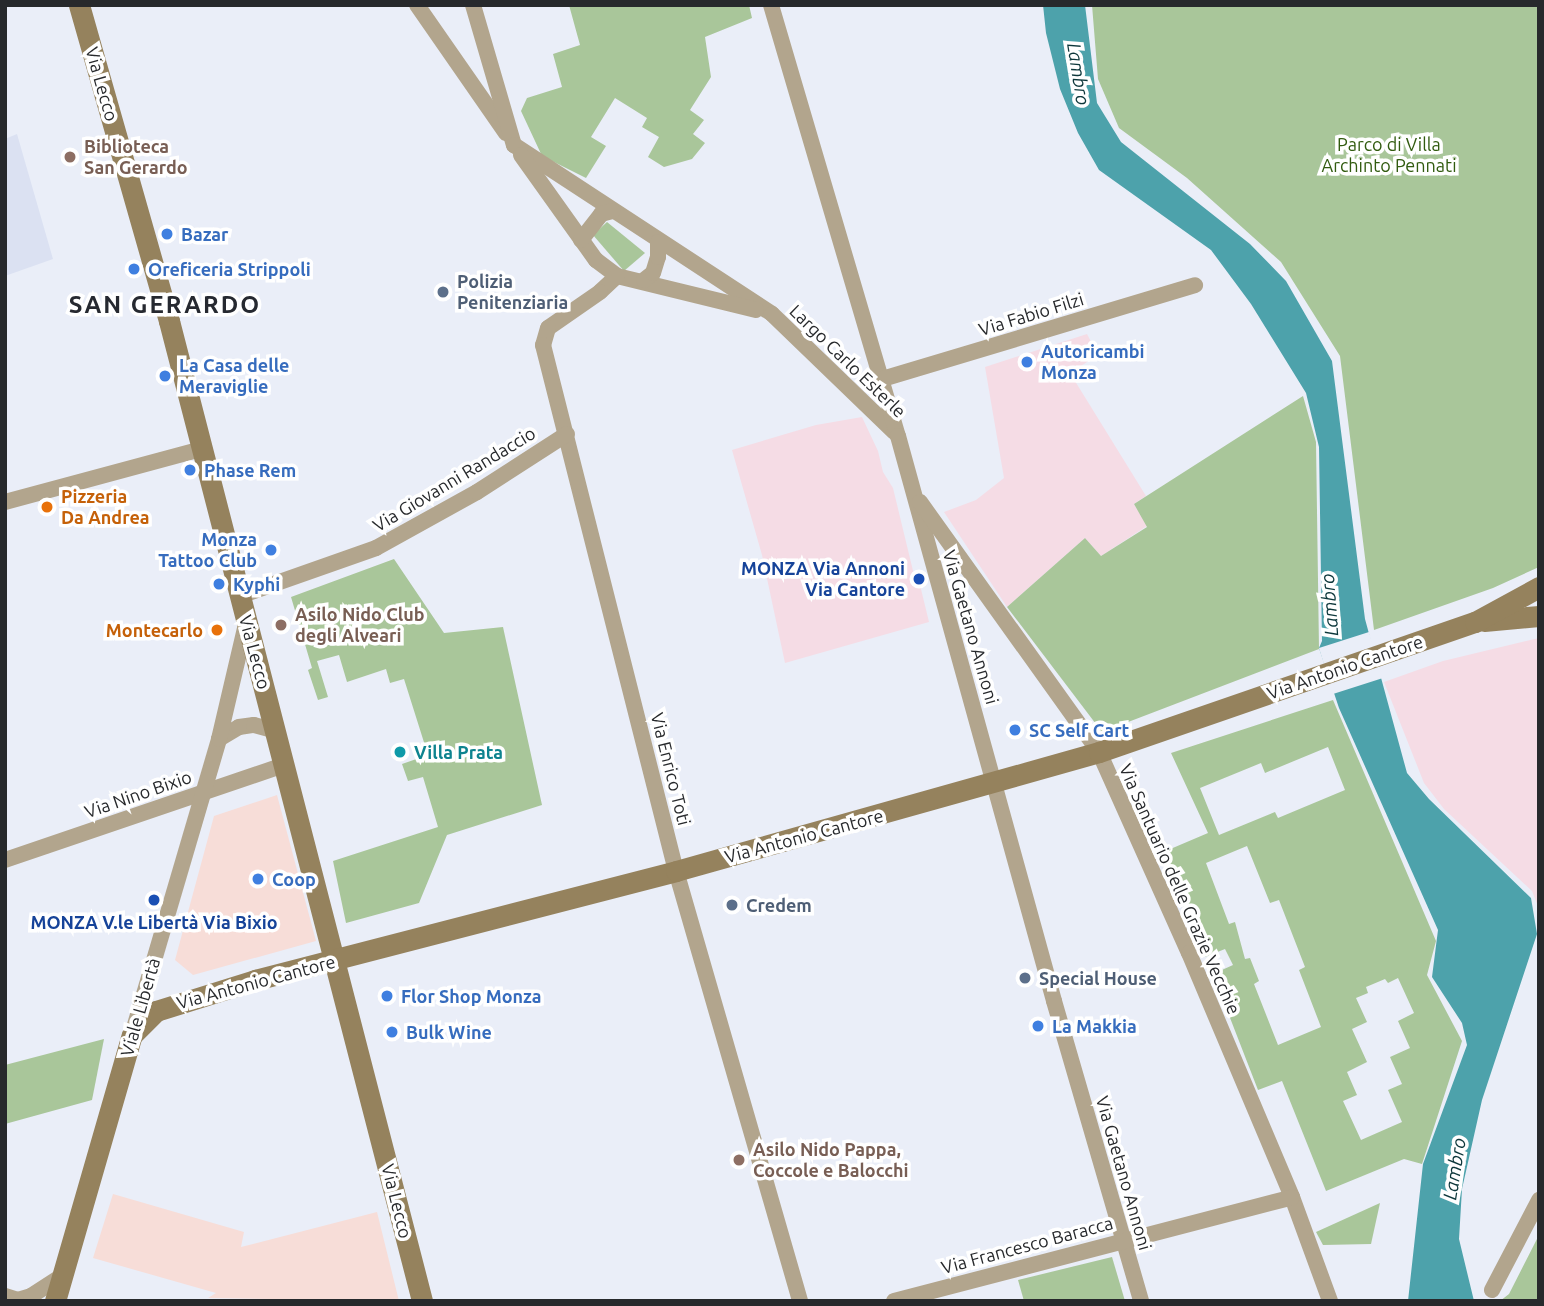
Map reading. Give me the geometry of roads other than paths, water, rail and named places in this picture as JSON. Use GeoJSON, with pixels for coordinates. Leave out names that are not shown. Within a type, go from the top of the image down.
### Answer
{"type":"FeatureCollection","features":[{"type":"Feature","properties":{"kind":"main road","name":"Via Lecco"},"geometry":{"type":"LineString","coordinates":[[79,5],[247,619],[422,1301]]}},
{"type":"Feature","properties":{"kind":"main road"},"geometry":{"type":"LineString","coordinates":[[1475,622],[1539,587]]}},
{"type":"Feature","properties":{"kind":"main road"},"geometry":{"type":"LineString","coordinates":[[1475,622],[1539,616]]}},
{"type":"Feature","properties":{"kind":"main road","name":"Via Antonio Cantore"},"geometry":{"type":"LineString","coordinates":[[132,1035],[144,1020],[163,1008],[994,784],[1099,752],[1475,622]]}},
{"type":"Feature","properties":{"kind":"main road","name":"Viale Libertà"},"geometry":{"type":"LineString","coordinates":[[55,1301],[132,1035]]}},
{"type":"Feature","properties":{"kind":"street","name":"Largo Carlo Esterle"},"geometry":{"type":"LineString","coordinates":[[417,5],[596,260],[617,276],[644,280],[772,314]]}},
{"type":"Feature","properties":{"kind":"street","name":"Largo Carlo Esterle"},"geometry":{"type":"LineString","coordinates":[[473,5],[514,145],[772,314],[898,436]]}},
{"type":"Feature","properties":{"kind":"street","name":"Via Gaetano Annoni"},"geometry":{"type":"LineString","coordinates":[[771,5],[879,380],[898,436],[1141,1301]]}},
{"type":"Feature","properties":{"kind":"street"},"geometry":{"type":"LineString","coordinates":[[581,240],[601,214],[613,211]]}},
{"type":"Feature","properties":{"kind":"street"},"geometry":{"type":"LineString","coordinates":[[644,280],[653,272],[659,242]]}},
{"type":"Feature","properties":{"kind":"street","name":"Via Enrico Toti"},"geometry":{"type":"LineString","coordinates":[[617,276],[600,292],[548,328],[543,345],[676,871],[800,1301]]}},
{"type":"Feature","properties":{"kind":"street","name":"Via Fabio Filzi"},"geometry":{"type":"LineString","coordinates":[[879,380],[1195,285]]}},
{"type":"Feature","properties":{"kind":"street","name":"Via Giovanni Randaccio"},"geometry":{"type":"LineString","coordinates":[[240,596],[376,548],[477,492],[567,434]]}},
{"type":"Feature","properties":{"kind":"street"},"geometry":{"type":"LineString","coordinates":[[5,502],[202,449]]}},
{"type":"Feature","properties":{"kind":"street","name":"Via Santuario delle Grazie Vecchie"},"geometry":{"type":"LineString","coordinates":[[912,491],[1099,752],[1189,953],[1292,1197],[1330,1301]]}},
{"type":"Feature","properties":{"kind":"street","name":"Viale Libertà"},"geometry":{"type":"LineString","coordinates":[[132,1035],[219,739],[243,648],[247,619]]}},
{"type":"Feature","properties":{"kind":"street"},"geometry":{"type":"LineString","coordinates":[[219,739],[239,727],[254,724],[276,731]]}},
{"type":"Feature","properties":{"kind":"street","name":"Via Nino Bixio"},"geometry":{"type":"LineString","coordinates":[[5,860],[284,765]]}},
{"type":"Feature","properties":{"kind":"street","name":"Via Francesco Baracca"},"geometry":{"type":"LineString","coordinates":[[894,1301],[1292,1197]]}},
{"type":"Feature","properties":{"kind":"street"},"geometry":{"type":"LineString","coordinates":[[1492,1290],[1539,1200]]}},
{"type":"Feature","properties":{"kind":"street"},"geometry":{"type":"LineString","coordinates":[[5,1296],[18,1300],[31,1296],[63,1275]]}},
{"type":"Feature","properties":{"kind":"water","name":"Lambro"},"geometry":{"type":"Polygon","coordinates":[[[1043,5],[1085,5],[1097,103],[1121,142],[1250,244],[1286,281],[1332,361],[1365,619],[1407,773],[1429,799],[1531,898],[1537,934],[1482,1100],[1462,1189],[1459,1239],[1474,1301],[1408,1301],[1423,1164],[1467,1045],[1462,1023],[1432,977],[1438,930],[1339,708],[1319,648],[1322,641],[1319,447],[1306,393],[1251,304],[1211,250],[1099,170],[1078,133],[1060,89],[1046,33],[1043,5]]]}},
{"type":"Feature","properties":{"kind":"place","name":"Biblioteca San Gerardo"},"geometry":{"type":"Point","coordinates":[70,157]}},
{"type":"Feature","properties":{"kind":"place","name":"Bazar"},"geometry":{"type":"Point","coordinates":[167,234]}},
{"type":"Feature","properties":{"kind":"place","name":"Oreficeria Strippoli"},"geometry":{"type":"Point","coordinates":[134,269]}},
{"type":"Feature","properties":{"kind":"place","name":"Polizia Penitenziaria"},"geometry":{"type":"Point","coordinates":[443,292]}},
{"type":"Feature","properties":{"kind":"place","name":"Autoricambi Monza"},"geometry":{"type":"Point","coordinates":[1027,362]}},
{"type":"Feature","properties":{"kind":"place","name":"La Casa delle Meraviglie"},"geometry":{"type":"Point","coordinates":[165,376]}},
{"type":"Feature","properties":{"kind":"place","name":"Phase Rem"},"geometry":{"type":"Point","coordinates":[190,470]}},
{"type":"Feature","properties":{"kind":"place","name":"Pizzeria Da Andrea"},"geometry":{"type":"Point","coordinates":[47,507]}},
{"type":"Feature","properties":{"kind":"place","name":"Monza Tattoo Club"},"geometry":{"type":"Point","coordinates":[271,550]}},
{"type":"Feature","properties":{"kind":"place","name":"MONZA Via Annoni Via Cantore"},"geometry":{"type":"Point","coordinates":[919,579]}},
{"type":"Feature","properties":{"kind":"place","name":"Kyphi"},"geometry":{"type":"Point","coordinates":[219,584]}},
{"type":"Feature","properties":{"kind":"place","name":"Asilo Nido Club degli Alveari"},"geometry":{"type":"Point","coordinates":[281,625]}},
{"type":"Feature","properties":{"kind":"place","name":"Montecarlo"},"geometry":{"type":"Point","coordinates":[217,630]}},
{"type":"Feature","properties":{"kind":"place","name":"SC Self Cart"},"geometry":{"type":"Point","coordinates":[1015,730]}},
{"type":"Feature","properties":{"kind":"place","name":"Villa Prata"},"geometry":{"type":"Point","coordinates":[400,752]}},
{"type":"Feature","properties":{"kind":"place","name":"Coop"},"geometry":{"type":"Point","coordinates":[258,879]}},
{"type":"Feature","properties":{"kind":"place","name":"MONZA V.le Libertà Via Bixio"},"geometry":{"type":"Point","coordinates":[154,900]}},
{"type":"Feature","properties":{"kind":"place","name":"Credem"},"geometry":{"type":"Point","coordinates":[732,905]}},
{"type":"Feature","properties":{"kind":"place","name":"Special House"},"geometry":{"type":"Point","coordinates":[1025,978]}},
{"type":"Feature","properties":{"kind":"place","name":"Flor Shop Monza"},"geometry":{"type":"Point","coordinates":[387,996]}},
{"type":"Feature","properties":{"kind":"place","name":"La Makkia"},"geometry":{"type":"Point","coordinates":[1038,1026]}},
{"type":"Feature","properties":{"kind":"place","name":"Bulk Wine"},"geometry":{"type":"Point","coordinates":[392,1032]}},
{"type":"Feature","properties":{"kind":"place","name":"Asilo Nido Pappa, Coccole e Balocchi"},"geometry":{"type":"Point","coordinates":[739,1160]}},
{"type":"Feature","properties":{"kind":"district","name":"SAN GERARDO"},"geometry":{"type":"Point","coordinates":[165,305]}},
{"type":"Feature","properties":{"kind":"park label","name":"Parco di Villa Archinto Pennati"},"geometry":{"type":"Point","coordinates":[1389,155]}}]}
